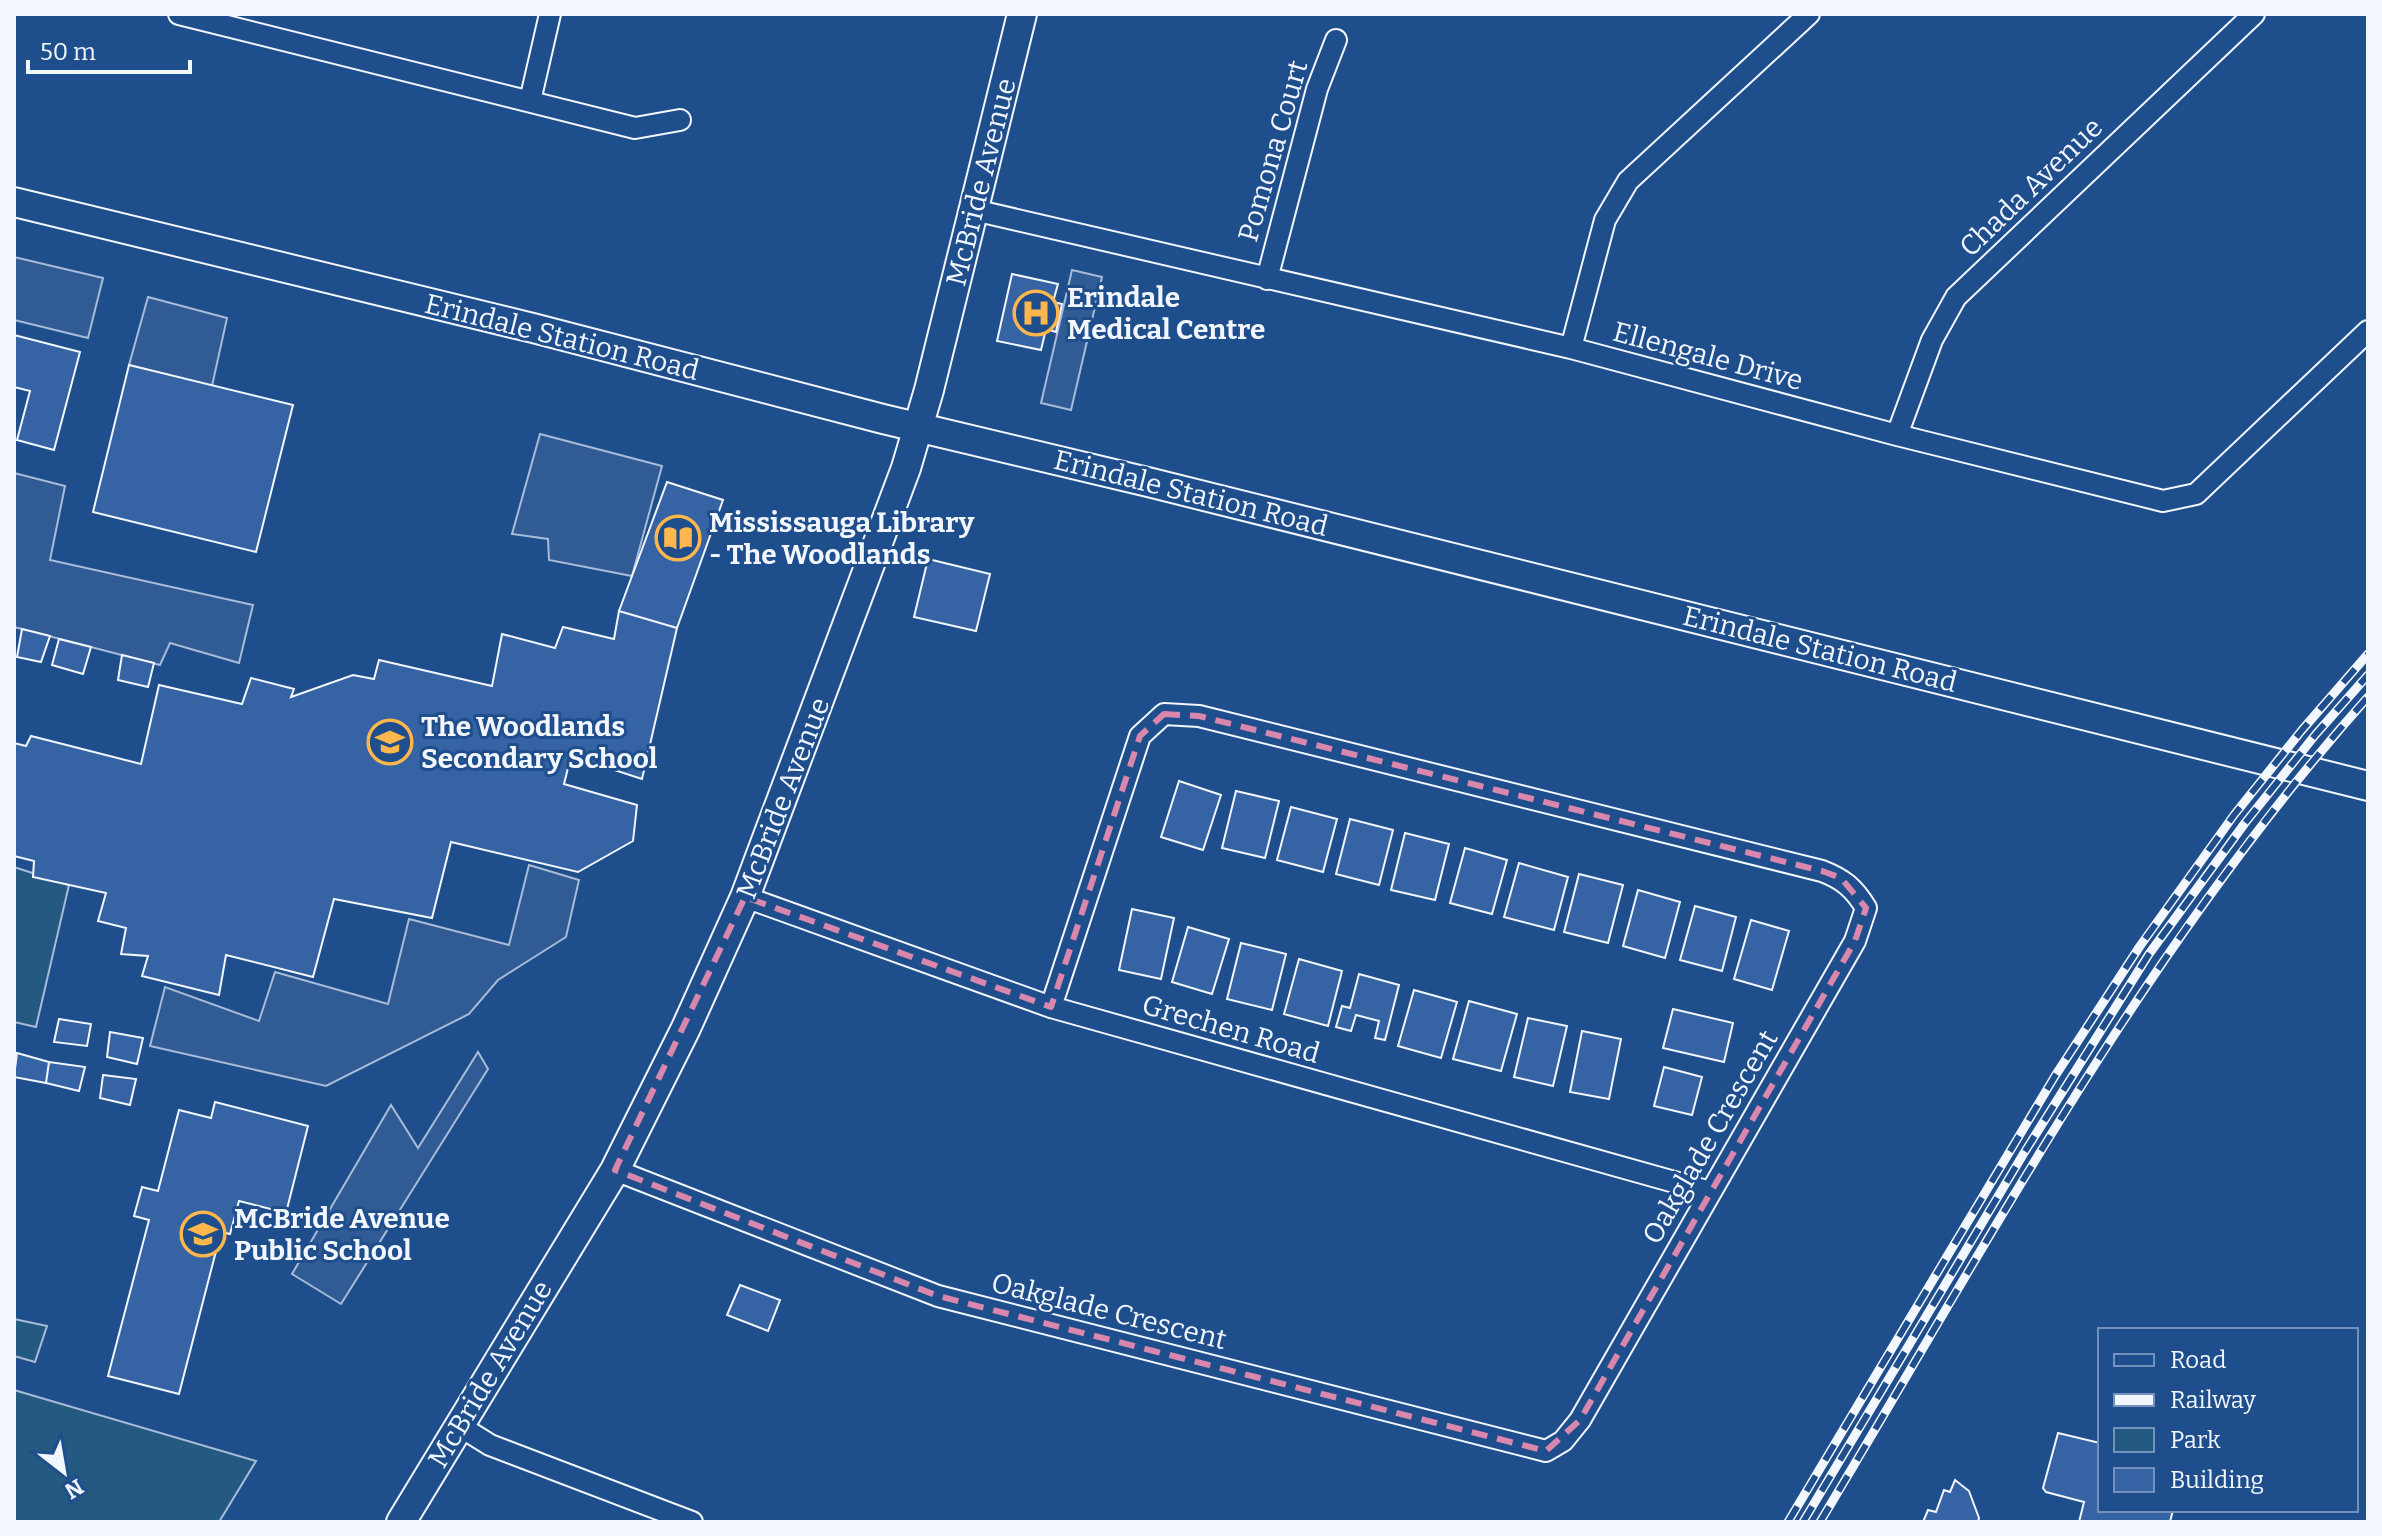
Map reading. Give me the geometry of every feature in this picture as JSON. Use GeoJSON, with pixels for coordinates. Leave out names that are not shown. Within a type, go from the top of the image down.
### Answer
{"type":"FeatureCollection","features":[{"type":"Feature","properties":{"kind":"street"},"geometry":{"type":"LineString","coordinates":[[179,14],[635,128],[680,120]]}},
{"type":"Feature","properties":{"kind":"street"},"geometry":{"type":"LineString","coordinates":[[530,101],[550,14]]}},
{"type":"Feature","properties":{"kind":"street","name":"McBride Avenue"},"geometry":{"type":"LineString","coordinates":[[401,1522],[615,1170],[686,1028],[745,897],[900,482],[929,390],[1022,14]]}},
{"type":"Feature","properties":{"kind":"street"},"geometry":{"type":"LineString","coordinates":[[1571,348],[1605,220],[1628,181],[1809,14]]}},
{"type":"Feature","properties":{"kind":"street","name":"Chada Avenue"},"geometry":{"type":"LineString","coordinates":[[1897,435],[1932,340],[1956,297],[2254,14]]}},
{"type":"Feature","properties":{"kind":"street","name":"Pomona Court"},"geometry":{"type":"LineString","coordinates":[[1267,279],[1317,89],[1336,40]]}},
{"type":"Feature","properties":{"kind":"street","name":"Erindale Station Road"},"geometry":{"type":"LineString","coordinates":[[14,202],[533,328],[883,419],[2368,786]]}},
{"type":"Feature","properties":{"kind":"street","name":"Ellengale Drive"},"geometry":{"type":"LineString","coordinates":[[974,210],[1571,348],[1897,435],[2163,501],[2196,494],[2368,331]]}},
{"type":"Feature","properties":{"kind":"street","name":"Oakglade Crescent"},"geometry":{"type":"LineString","coordinates":[[615,1170],[938,1296],[1546,1451],[1563,1441],[1580,1420],[1855,941],[1866,908],[1856,892],[1841,878],[1822,871],[1199,716],[1164,714],[1140,736],[1051,1007]]}},
{"type":"Feature","properties":{"kind":"street","name":"Grechen Road"},"geometry":{"type":"LineString","coordinates":[[745,897],[1051,1007],[1710,1192]]}},
{"type":"Feature","properties":{"kind":"street"},"geometry":{"type":"LineString","coordinates":[[458,1425],[490,1445],[692,1522]]}},
{"type":"Feature","properties":{"kind":"highlighted area"},"geometry":{"type":"Polygon","coordinates":[[[1164,714],[1199,716],[1822,871],[1841,878],[1866,908],[1855,941],[1580,1420],[1546,1451],[938,1296],[615,1170],[745,897],[1051,1007],[1140,736],[1164,714]]]}},
{"type":"Feature","properties":{"kind":"green space"},"geometry":{"type":"Polygon","coordinates":[[[14,867],[69,885],[36,1027],[14,1022],[14,867]]]}},
{"type":"Feature","properties":{"kind":"green space"},"geometry":{"type":"Polygon","coordinates":[[[14,1319],[47,1326],[35,1362],[14,1356],[14,1319]]]}},
{"type":"Feature","properties":{"kind":"green space"},"geometry":{"type":"Polygon","coordinates":[[[14,1390],[256,1461],[219,1522],[14,1522],[14,1390]]]}},
{"type":"Feature","properties":{"kind":"shaded area"},"geometry":{"type":"Polygon","coordinates":[[[14,257],[103,278],[88,338],[14,320],[14,257]]]}},
{"type":"Feature","properties":{"kind":"shaded area"},"geometry":{"type":"Polygon","coordinates":[[[1072,270],[1102,277],[1071,410],[1041,403],[1072,270]]]}},
{"type":"Feature","properties":{"kind":"shaded area"},"geometry":{"type":"Polygon","coordinates":[[[148,297],[227,318],[212,386],[129,365],[148,297]]]}},
{"type":"Feature","properties":{"kind":"shaded area"},"geometry":{"type":"Polygon","coordinates":[[[540,434],[662,466],[632,576],[549,560],[548,539],[512,534],[540,434]]]}},
{"type":"Feature","properties":{"kind":"shaded area"},"geometry":{"type":"Polygon","coordinates":[[[14,473],[65,486],[50,560],[253,605],[239,663],[170,643],[160,665],[14,627],[14,473]]]}},
{"type":"Feature","properties":{"kind":"shaded area"},"geometry":{"type":"Polygon","coordinates":[[[529,865],[579,880],[566,937],[498,980],[469,1014],[326,1086],[150,1046],[165,987],[259,1021],[275,972],[388,1004],[409,919],[509,945],[529,865]]]}},
{"type":"Feature","properties":{"kind":"shaded area"},"geometry":{"type":"Polygon","coordinates":[[[478,1052],[488,1069],[341,1304],[292,1274],[391,1105],[418,1148],[478,1052]]]}},
{"type":"Feature","properties":{"kind":"building"},"geometry":{"type":"Polygon","coordinates":[[[1012,274],[1058,284],[1053,302],[1062,304],[1056,332],[1046,329],[1041,350],[997,341],[1012,274]]]}},
{"type":"Feature","properties":{"kind":"building"},"geometry":{"type":"Polygon","coordinates":[[[14,335],[80,352],[54,450],[17,440],[30,391],[14,387],[14,335]]]}},
{"type":"Feature","properties":{"kind":"building"},"geometry":{"type":"Polygon","coordinates":[[[129,365],[293,405],[256,552],[93,512],[129,365]]]}},
{"type":"Feature","properties":{"kind":"building","name":"Mississauga Library - The Woodlands"},"geometry":{"type":"Polygon","coordinates":[[[667,482],[723,500],[677,628],[619,611],[667,482]]]}},
{"type":"Feature","properties":{"kind":"building"},"geometry":{"type":"Polygon","coordinates":[[[928,559],[990,574],[976,631],[914,617],[928,559]]]}},
{"type":"Feature","properties":{"kind":"building"},"geometry":{"type":"Polygon","coordinates":[[[619,611],[677,628],[642,779],[571,756],[564,784],[637,805],[633,841],[578,872],[451,842],[432,918],[334,899],[313,977],[226,955],[219,995],[142,976],[148,956],[121,954],[126,928],[98,921],[106,893],[33,877],[34,861],[14,856],[14,743],[26,746],[31,736],[141,764],[159,685],[242,704],[251,678],[294,689],[291,697],[353,675],[374,679],[379,660],[492,686],[502,634],[555,648],[563,627],[614,639],[619,611]]]}},
{"type":"Feature","properties":{"kind":"building"},"geometry":{"type":"Polygon","coordinates":[[[22,629],[50,636],[41,662],[17,657],[22,629]]]}},
{"type":"Feature","properties":{"kind":"building"},"geometry":{"type":"Polygon","coordinates":[[[59,639],[91,647],[83,674],[52,665],[59,639]]]}},
{"type":"Feature","properties":{"kind":"building"},"geometry":{"type":"Polygon","coordinates":[[[122,655],[154,663],[148,687],[118,680],[122,655]]]}},
{"type":"Feature","properties":{"kind":"building"},"geometry":{"type":"Polygon","coordinates":[[[1179,781],[1221,795],[1203,850],[1161,837],[1179,781]]]}},
{"type":"Feature","properties":{"kind":"building"},"geometry":{"type":"Polygon","coordinates":[[[1236,791],[1279,801],[1265,858],[1222,848],[1236,791]]]}},
{"type":"Feature","properties":{"kind":"building"},"geometry":{"type":"Polygon","coordinates":[[[1291,807],[1337,819],[1323,872],[1277,860],[1291,807]]]}},
{"type":"Feature","properties":{"kind":"building"},"geometry":{"type":"Polygon","coordinates":[[[1350,819],[1393,830],[1379,885],[1336,874],[1350,819]]]}},
{"type":"Feature","properties":{"kind":"building"},"geometry":{"type":"Polygon","coordinates":[[[1405,833],[1449,844],[1435,900],[1391,890],[1405,833]]]}},
{"type":"Feature","properties":{"kind":"building"},"geometry":{"type":"Polygon","coordinates":[[[1465,848],[1507,860],[1492,914],[1450,903],[1465,848]]]}},
{"type":"Feature","properties":{"kind":"building"},"geometry":{"type":"Polygon","coordinates":[[[1519,863],[1568,877],[1554,930],[1504,917],[1519,863]]]}},
{"type":"Feature","properties":{"kind":"building"},"geometry":{"type":"Polygon","coordinates":[[[1579,874],[1623,885],[1608,943],[1564,932],[1579,874]]]}},
{"type":"Feature","properties":{"kind":"building"},"geometry":{"type":"Polygon","coordinates":[[[1638,890],[1680,902],[1665,958],[1623,946],[1638,890]]]}},
{"type":"Feature","properties":{"kind":"building"},"geometry":{"type":"Polygon","coordinates":[[[1695,906],[1736,917],[1722,971],[1680,960],[1695,906]]]}},
{"type":"Feature","properties":{"kind":"building"},"geometry":{"type":"Polygon","coordinates":[[[1132,909],[1174,918],[1161,979],[1119,970],[1132,909]]]}},
{"type":"Feature","properties":{"kind":"building"},"geometry":{"type":"Polygon","coordinates":[[[1751,920],[1789,931],[1772,990],[1734,979],[1751,920]]]}},
{"type":"Feature","properties":{"kind":"building"},"geometry":{"type":"Polygon","coordinates":[[[1188,927],[1229,939],[1212,994],[1172,982],[1188,927]]]}},
{"type":"Feature","properties":{"kind":"building"},"geometry":{"type":"Polygon","coordinates":[[[1241,943],[1286,954],[1272,1010],[1227,999],[1241,943]]]}},
{"type":"Feature","properties":{"kind":"building"},"geometry":{"type":"Polygon","coordinates":[[[1299,959],[1342,971],[1328,1026],[1284,1014],[1299,959]]]}},
{"type":"Feature","properties":{"kind":"building"},"geometry":{"type":"Polygon","coordinates":[[[1359,974],[1399,985],[1385,1040],[1375,1038],[1379,1021],[1356,1015],[1351,1031],[1336,1027],[1342,1006],[1350,1008],[1359,974]]]}},
{"type":"Feature","properties":{"kind":"building"},"geometry":{"type":"Polygon","coordinates":[[[1414,990],[1457,1002],[1441,1058],[1398,1046],[1414,990]]]}},
{"type":"Feature","properties":{"kind":"building"},"geometry":{"type":"Polygon","coordinates":[[[1469,1001],[1517,1014],[1501,1071],[1453,1059],[1469,1001]]]}},
{"type":"Feature","properties":{"kind":"building"},"geometry":{"type":"Polygon","coordinates":[[[1673,1009],[1733,1023],[1724,1062],[1663,1048],[1673,1009]]]}},
{"type":"Feature","properties":{"kind":"building"},"geometry":{"type":"Polygon","coordinates":[[[1528,1018],[1567,1026],[1553,1086],[1514,1077],[1528,1018]]]}},
{"type":"Feature","properties":{"kind":"building"},"geometry":{"type":"Polygon","coordinates":[[[59,1019],[91,1024],[87,1046],[54,1042],[59,1019]]]}},
{"type":"Feature","properties":{"kind":"building"},"geometry":{"type":"Polygon","coordinates":[[[1582,1031],[1621,1039],[1609,1099],[1570,1092],[1582,1031]]]}},
{"type":"Feature","properties":{"kind":"building"},"geometry":{"type":"Polygon","coordinates":[[[110,1032],[143,1038],[137,1064],[107,1057],[110,1032]]]}},
{"type":"Feature","properties":{"kind":"building"},"geometry":{"type":"Polygon","coordinates":[[[17,1053],[49,1062],[46,1083],[14,1077],[17,1053]]]}},
{"type":"Feature","properties":{"kind":"building"},"geometry":{"type":"Polygon","coordinates":[[[49,1062],[85,1067],[79,1091],[46,1083],[49,1062]]]}},
{"type":"Feature","properties":{"kind":"building"},"geometry":{"type":"Polygon","coordinates":[[[1664,1067],[1702,1077],[1692,1115],[1654,1106],[1664,1067]]]}},
{"type":"Feature","properties":{"kind":"building"},"geometry":{"type":"Polygon","coordinates":[[[103,1075],[136,1079],[130,1105],[100,1098],[103,1075]]]}},
{"type":"Feature","properties":{"kind":"building"},"geometry":{"type":"Polygon","coordinates":[[[215,1102],[308,1126],[286,1213],[239,1201],[230,1234],[221,1232],[179,1394],[108,1376],[149,1220],[134,1216],[142,1187],[158,1191],[179,1110],[211,1118],[215,1102]]]}},
{"type":"Feature","properties":{"kind":"building"},"geometry":{"type":"Polygon","coordinates":[[[740,1285],[780,1300],[768,1331],[727,1315],[740,1285]]]}},
{"type":"Feature","properties":{"kind":"building"},"geometry":{"type":"Polygon","coordinates":[[[2058,1433],[2098,1443],[2098,1512],[2172,1512],[2170,1522],[2079,1522],[2084,1502],[2046,1492],[2043,1488],[2058,1433]]]}},
{"type":"Feature","properties":{"kind":"building"},"geometry":{"type":"Polygon","coordinates":[[[1955,1480],[1969,1491],[1978,1522],[1923,1522],[1928,1510],[1936,1512],[1944,1490],[1950,1492],[1955,1480]]]}},
{"type":"Feature","properties":{"kind":"railway"},"geometry":{"type":"LineString","coordinates":[[1788,1522],[2055,1076],[2140,946],[2234,815],[2368,654]]}},
{"type":"Feature","properties":{"kind":"railway"},"geometry":{"type":"LineString","coordinates":[[1803,1522],[2024,1153],[2149,954],[2245,823],[2368,675]]}},
{"type":"Feature","properties":{"kind":"railway"},"geometry":{"type":"LineString","coordinates":[[1820,1522],[2010,1202],[2142,992],[2288,792],[2368,697]]}},
{"type":"Feature","properties":{"kind":"place","name":"Erindale Medical Centre"},"geometry":{"type":"Point","coordinates":[1036,313]}},
{"type":"Feature","properties":{"kind":"place","name":"Mississauga Library - The Woodlands"},"geometry":{"type":"Point","coordinates":[678,538]}},
{"type":"Feature","properties":{"kind":"place","name":"The Woodlands Secondary School"},"geometry":{"type":"Point","coordinates":[390,742]}},
{"type":"Feature","properties":{"kind":"place","name":"McBride Avenue Public School"},"geometry":{"type":"Point","coordinates":[203,1234]}}]}
